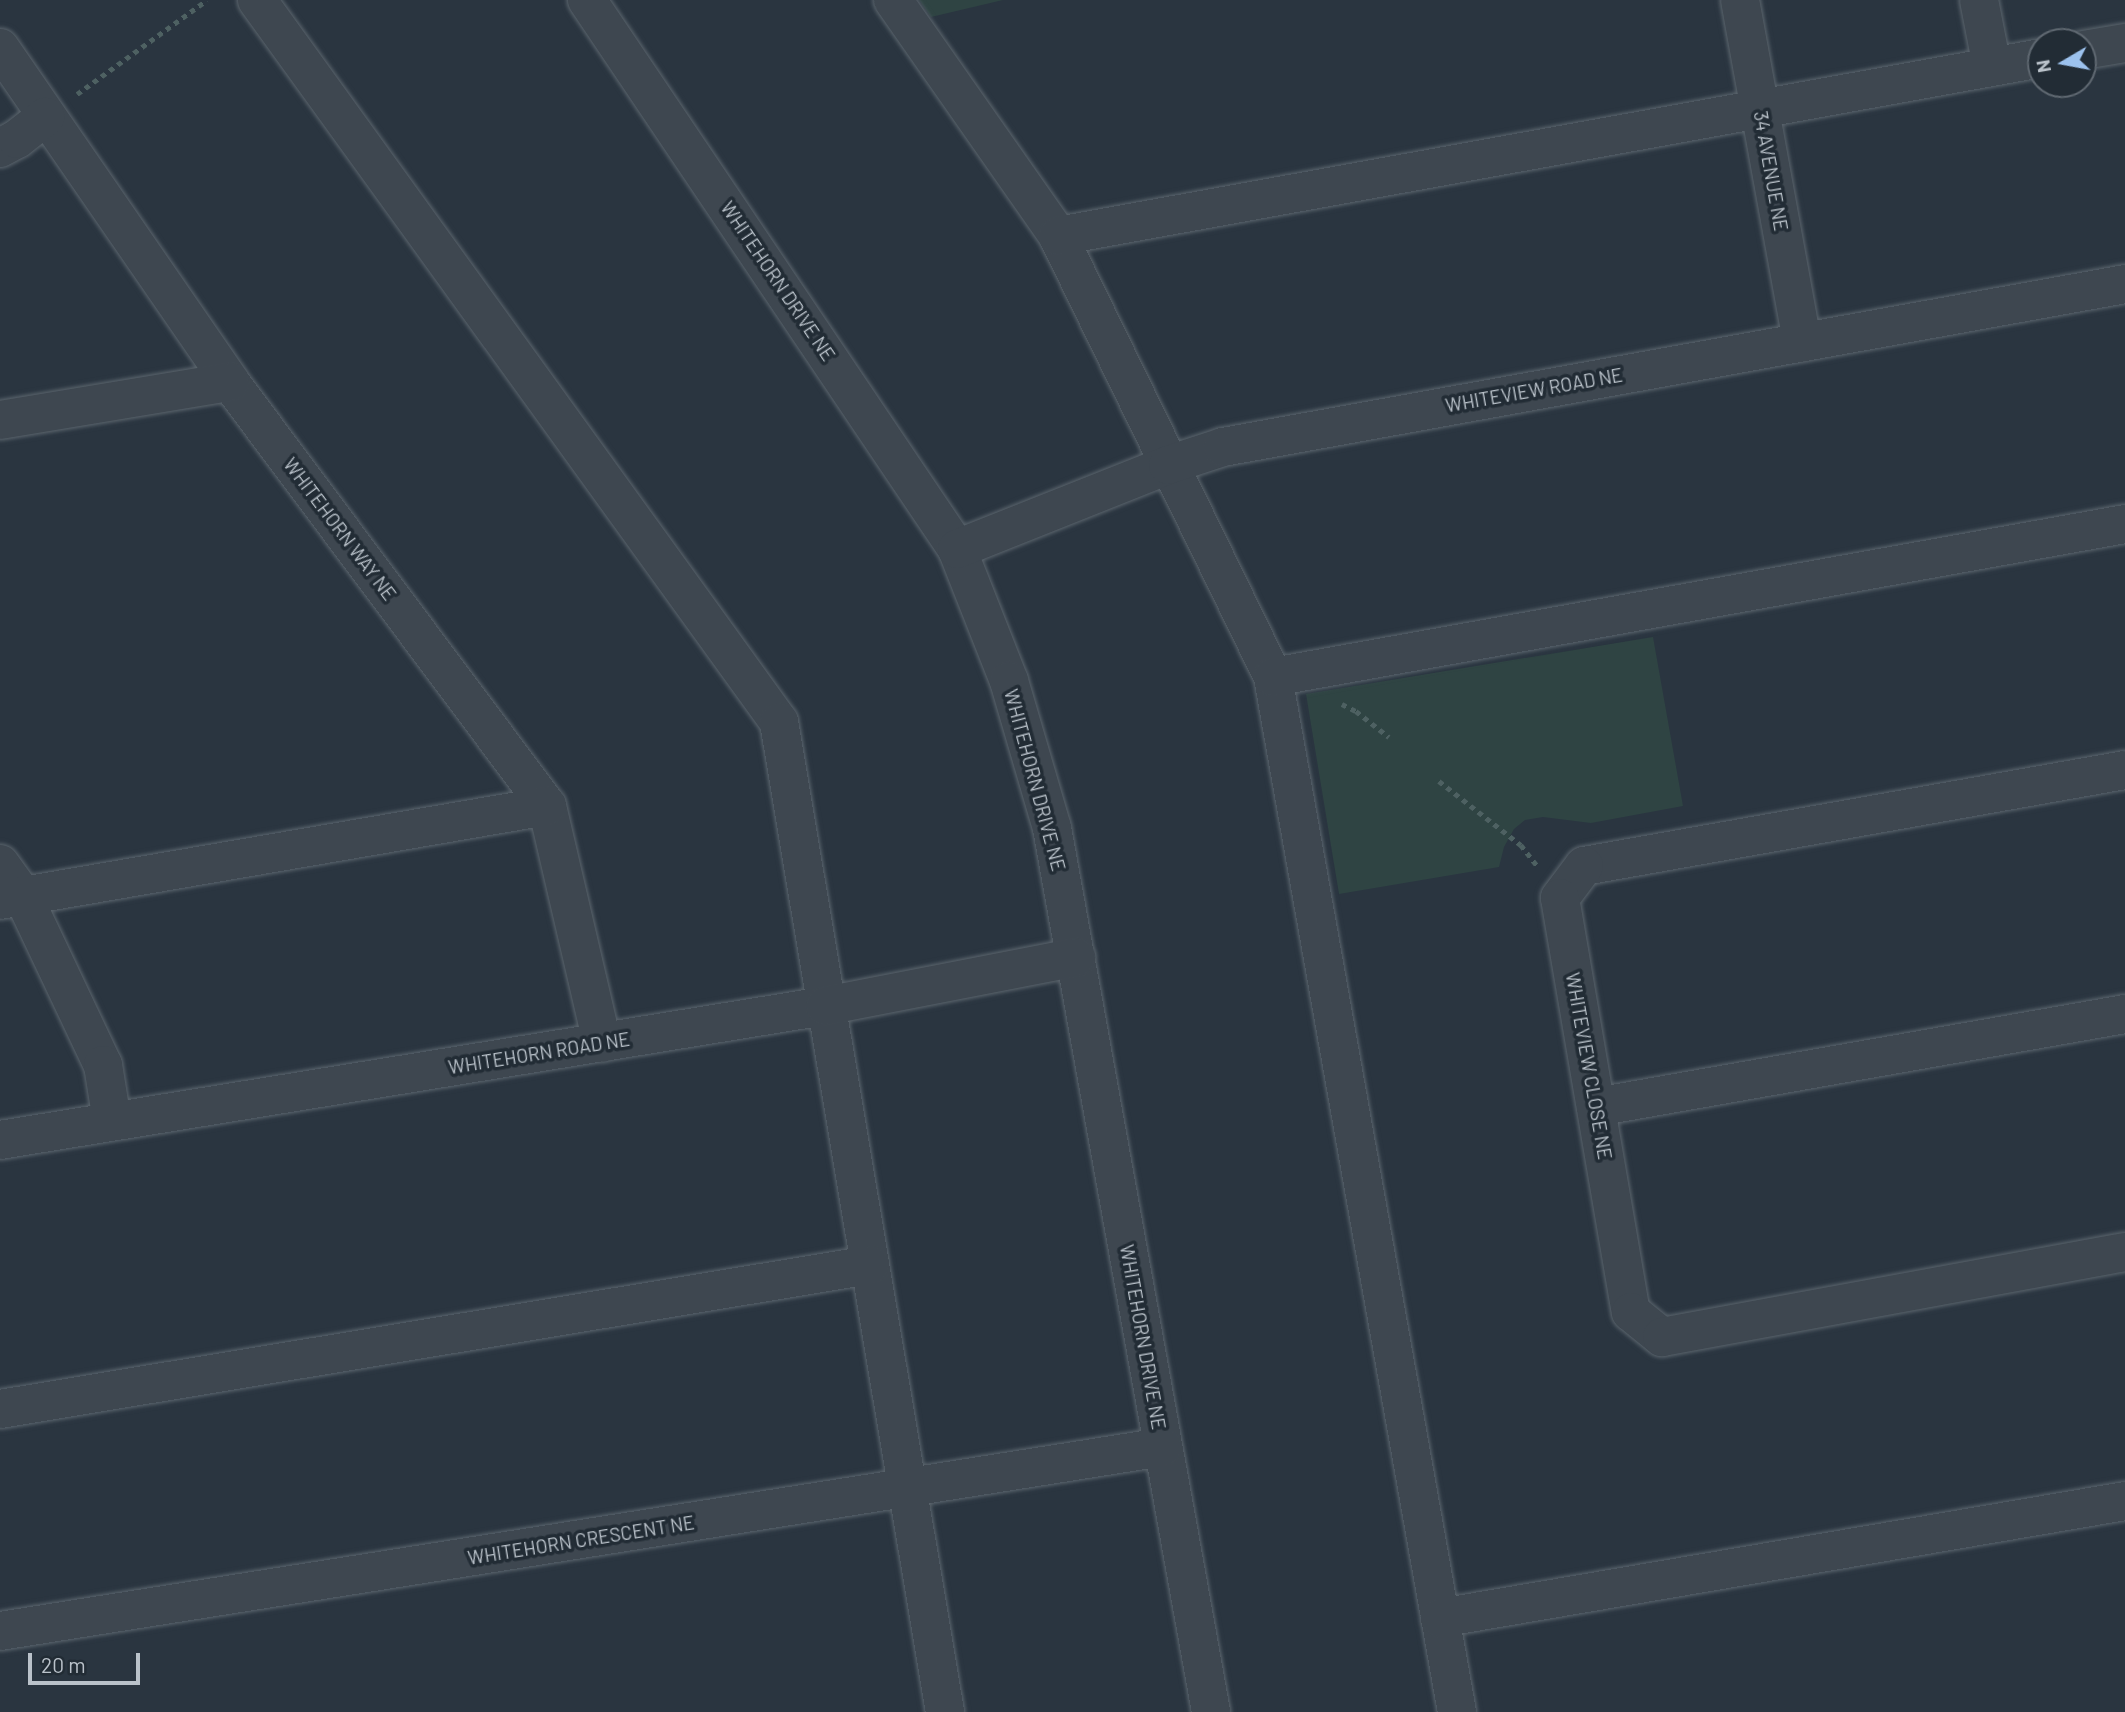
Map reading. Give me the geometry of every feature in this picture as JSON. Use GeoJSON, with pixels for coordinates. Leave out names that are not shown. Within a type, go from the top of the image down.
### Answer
{"type":"FeatureCollection","features":[{"type":"Feature","properties":{"kind":"street"},"geometry":{"type":"LineString","coordinates":[[257,0],[779,722],[825,1006],[910,1488],[945,1712]]}},
{"type":"Feature","properties":{"kind":"street","name":"WHITEHORN DRIVE NE"},"geometry":{"type":"LineString","coordinates":[[587,0],[957,549],[1009,681],[1044,801],[1076,957],[1212,1712]]}},
{"type":"Feature","properties":{"kind":"street"},"geometry":{"type":"LineString","coordinates":[[893,0],[1058,236],[1273,677],[1457,1712]]}},
{"type":"Feature","properties":{"kind":"street","name":"34 AVENUE NE"},"geometry":{"type":"LineString","coordinates":[[1740,0],[1801,342]]}},
{"type":"Feature","properties":{"kind":"street"},"geometry":{"type":"LineString","coordinates":[[1979,0],[1992,66]]}},
{"type":"Feature","properties":{"kind":"street"},"geometry":{"type":"LineString","coordinates":[[2097,48],[2125,43]]}},
{"type":"Feature","properties":{"kind":"street","name":"WHITEHORN WAY NE"},"geometry":{"type":"LineString","coordinates":[[0,48],[230,382],[547,806],[603,1043]]}},
{"type":"Feature","properties":{"kind":"street"},"geometry":{"type":"LineString","coordinates":[[1058,236],[2027,60]]}},
{"type":"Feature","properties":{"kind":"street"},"geometry":{"type":"LineString","coordinates":[[0,148],[45,117]]}},
{"type":"Feature","properties":{"kind":"street","name":"WHITEVIEW ROAD NE"},"geometry":{"type":"LineString","coordinates":[[957,549],[1168,465],[1223,447],[2125,284]]}},
{"type":"Feature","properties":{"kind":"street"},"geometry":{"type":"LineString","coordinates":[[0,420],[230,382]]}},
{"type":"Feature","properties":{"kind":"street"},"geometry":{"type":"LineString","coordinates":[[1273,677],[2125,524]]}},
{"type":"Feature","properties":{"kind":"street"},"geometry":{"type":"LineString","coordinates":[[1560,898],[1584,866],[2125,770]]}},
{"type":"Feature","properties":{"kind":"street"},"geometry":{"type":"LineString","coordinates":[[12,898],[547,806]]}},
{"type":"Feature","properties":{"kind":"street"},"geometry":{"type":"LineString","coordinates":[[0,864],[12,898],[103,1065],[112,1121]]}},
{"type":"Feature","properties":{"kind":"street","name":"WHITEVIEW CLOSE NE"},"geometry":{"type":"LineString","coordinates":[[1560,898],[1631,1312],[1662,1336],[2125,1252]]}},
{"type":"Feature","properties":{"kind":"street","name":"WHITEHORN ROAD NE"},"geometry":{"type":"LineString","coordinates":[[0,1140],[825,1006],[1076,957]]}},
{"type":"Feature","properties":{"kind":"street"},"geometry":{"type":"LineString","coordinates":[[1596,1107],[2125,1014]]}},
{"type":"Feature","properties":{"kind":"street"},"geometry":{"type":"LineString","coordinates":[[0,1409],[870,1265]]}},
{"type":"Feature","properties":{"kind":"street","name":"WHITEHORN CRESCENT NE"},"geometry":{"type":"LineString","coordinates":[[0,1631],[1163,1447]]}},
{"type":"Feature","properties":{"kind":"street"},"geometry":{"type":"LineString","coordinates":[[1440,1618],[2125,1501]]}},
{"type":"Feature","properties":{"kind":"path"},"geometry":{"type":"LineString","coordinates":[[45,117],[207,0]]}},
{"type":"Feature","properties":{"kind":"path"},"geometry":{"type":"LineString","coordinates":[[1439,781],[1521,845],[1560,898]]}},
{"type":"Feature","properties":{"kind":"green space"},"geometry":{"type":"Polygon","coordinates":[[[919,0],[1003,0],[931,17],[919,0]]]}},
{"type":"Feature","properties":{"kind":"green space"},"geometry":{"type":"Polygon","coordinates":[[[1653,637],[1683,806],[1591,823],[1543,817],[1525,820],[1514,829],[1504,847],[1499,867],[1339,894],[1306,694],[1653,637]]]}}]}
